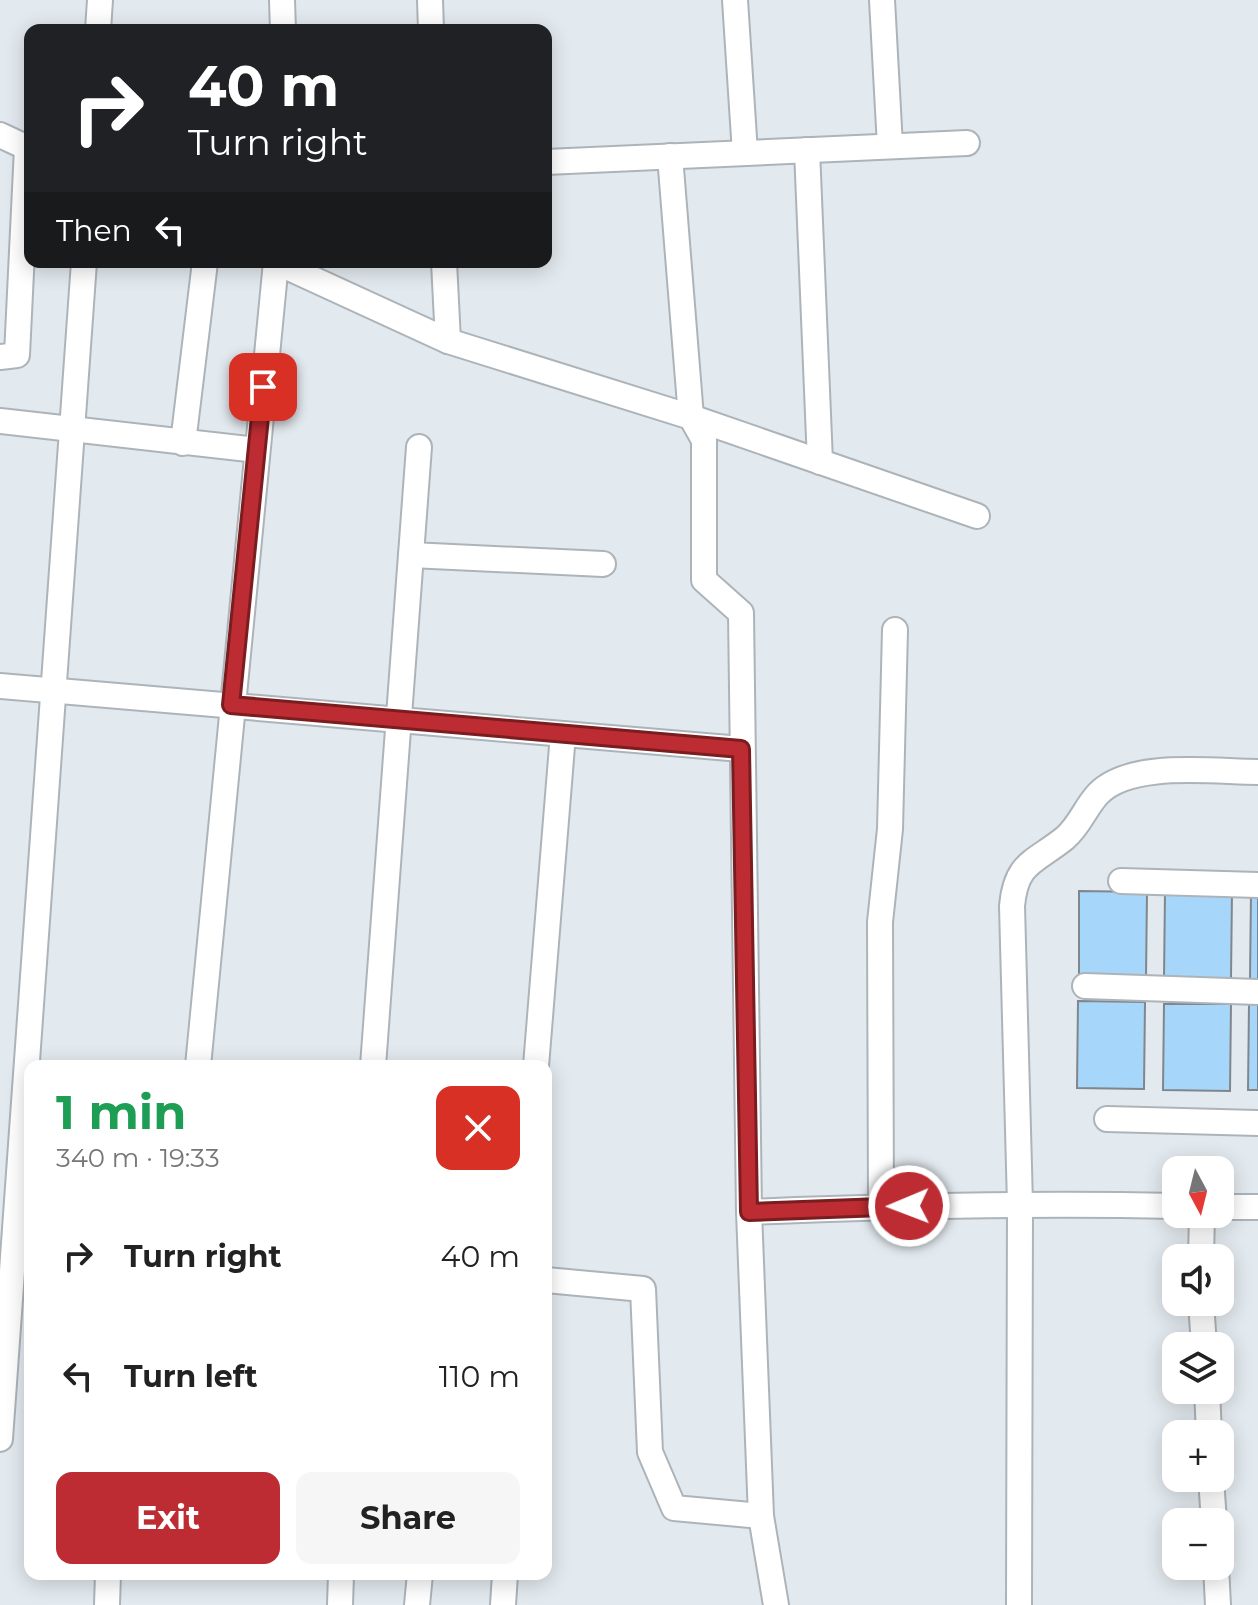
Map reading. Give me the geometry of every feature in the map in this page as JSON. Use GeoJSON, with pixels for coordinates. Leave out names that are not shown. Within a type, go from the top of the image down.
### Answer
{"type":"FeatureCollection","features":[{"type":"Feature","properties":{"kind":"street"},"geometry":{"type":"LineString","coordinates":[[98,24],[100,0]]}},
{"type":"Feature","properties":{"kind":"street"},"geometry":{"type":"LineString","coordinates":[[282,0],[283,24]]}},
{"type":"Feature","properties":{"kind":"street"},"geometry":{"type":"LineString","coordinates":[[430,0],[431,24]]}},
{"type":"Feature","properties":{"kind":"street"},"geometry":{"type":"LineString","coordinates":[[735,0],[745,153]]}},
{"type":"Feature","properties":{"kind":"street"},"geometry":{"type":"LineString","coordinates":[[882,0],[890,146]]}},
{"type":"Feature","properties":{"kind":"street"},"geometry":{"type":"LineString","coordinates":[[0,135],[24,146]]}},
{"type":"Feature","properties":{"kind":"street"},"geometry":{"type":"LineString","coordinates":[[552,162],[967,143]]}},
{"type":"Feature","properties":{"kind":"street"},"geometry":{"type":"LineString","coordinates":[[807,150],[820,462]]}},
{"type":"Feature","properties":{"kind":"street"},"geometry":{"type":"LineString","coordinates":[[670,156],[691,417],[704,440],[704,580],[741,613],[749,1212],[761,1516],[776,1605]]}},
{"type":"Feature","properties":{"kind":"street"},"geometry":{"type":"LineString","coordinates":[[0,357],[17,355],[24,234]]}},
{"type":"Feature","properties":{"kind":"street"},"geometry":{"type":"LineString","coordinates":[[27,1060],[84,268]]}},
{"type":"Feature","properties":{"kind":"street"},"geometry":{"type":"LineString","coordinates":[[183,443],[204,268]]}},
{"type":"Feature","properties":{"kind":"street"},"geometry":{"type":"LineString","coordinates":[[199,1060],[275,268]]}},
{"type":"Feature","properties":{"kind":"street"},"geometry":{"type":"LineString","coordinates":[[289,268],[448,341],[691,417],[977,516]]}},
{"type":"Feature","properties":{"kind":"street"},"geometry":{"type":"LineString","coordinates":[[444,268],[448,341]]}},
{"type":"Feature","properties":{"kind":"street"},"geometry":{"type":"LineString","coordinates":[[0,421],[257,450]]}},
{"type":"Feature","properties":{"kind":"street"},"geometry":{"type":"LineString","coordinates":[[373,1060],[419,447]]}},
{"type":"Feature","properties":{"kind":"street"},"geometry":{"type":"LineString","coordinates":[[411,555],[603,564]]}},
{"type":"Feature","properties":{"kind":"street"},"geometry":{"type":"LineString","coordinates":[[881,1206],[880,922],[890,829],[895,630]]}},
{"type":"Feature","properties":{"kind":"street"},"geometry":{"type":"LineString","coordinates":[[0,686],[741,749]]}},
{"type":"Feature","properties":{"kind":"street"},"geometry":{"type":"LineString","coordinates":[[536,1060],[563,734]]}},
{"type":"Feature","properties":{"kind":"street"},"geometry":{"type":"LineString","coordinates":[[1019,1605],[1020,1204],[1014,885],[1022,869],[1076,828],[1098,793],[1115,783],[1139,773],[1258,772]]}},
{"type":"Feature","properties":{"kind":"street"},"geometry":{"type":"LineString","coordinates":[[1121,881],[1258,885]]}},
{"type":"Feature","properties":{"kind":"street"},"geometry":{"type":"LineString","coordinates":[[1085,986],[1258,992]]}},
{"type":"Feature","properties":{"kind":"street"},"geometry":{"type":"LineString","coordinates":[[0,1439],[24,1099]]}},
{"type":"Feature","properties":{"kind":"street"},"geometry":{"type":"LineString","coordinates":[[1107,1119],[1258,1123]]}},
{"type":"Feature","properties":{"kind":"street"},"geometry":{"type":"LineString","coordinates":[[749,1212],[881,1206],[1162,1206]]}},
{"type":"Feature","properties":{"kind":"street"},"geometry":{"type":"LineString","coordinates":[[1234,1207],[1258,1207]]}},
{"type":"Feature","properties":{"kind":"street"},"geometry":{"type":"LineString","coordinates":[[552,1281],[643,1289],[650,1452],[674,1508],[761,1516]]}},
{"type":"Feature","properties":{"kind":"street"},"geometry":{"type":"LineString","coordinates":[[107,1605],[108,1580]]}},
{"type":"Feature","properties":{"kind":"street"},"geometry":{"type":"LineString","coordinates":[[340,1605],[341,1580]]}},
{"type":"Feature","properties":{"kind":"street"},"geometry":{"type":"LineString","coordinates":[[417,1605],[419,1580]]}},
{"type":"Feature","properties":{"kind":"street"},"geometry":{"type":"LineString","coordinates":[[503,1605],[505,1580]]}},
{"type":"Feature","properties":{"kind":"street"},"geometry":{"type":"LineString","coordinates":[[1217,1580],[1218,1605]]}},
{"type":"Feature","properties":{"kind":"building"},"geometry":{"type":"Polygon","coordinates":[[[1079,891],[1147,892],[1146,979],[1079,978],[1079,891]]]}},
{"type":"Feature","properties":{"kind":"building"},"geometry":{"type":"Polygon","coordinates":[[[1165,892],[1232,892],[1231,979],[1164,979],[1165,892]]]}},
{"type":"Feature","properties":{"kind":"building"},"geometry":{"type":"Polygon","coordinates":[[[1251,893],[1258,893],[1258,980],[1250,980],[1251,893]]]}},
{"type":"Feature","properties":{"kind":"building"},"geometry":{"type":"Polygon","coordinates":[[[1078,1001],[1145,1002],[1144,1089],[1077,1088],[1078,1001]]]}},
{"type":"Feature","properties":{"kind":"building"},"geometry":{"type":"Polygon","coordinates":[[[1249,1003],[1258,1004],[1258,1090],[1248,1090],[1249,1003]]]}},
{"type":"Feature","properties":{"kind":"building"},"geometry":{"type":"Polygon","coordinates":[[[1164,1004],[1231,1004],[1230,1091],[1163,1090],[1164,1004]]]}},
{"type":"Feature","properties":{"kind":"route"},"geometry":{"type":"LineString","coordinates":[[263,387],[231,705],[741,749],[749,1212],[909,1206]]}}]}
